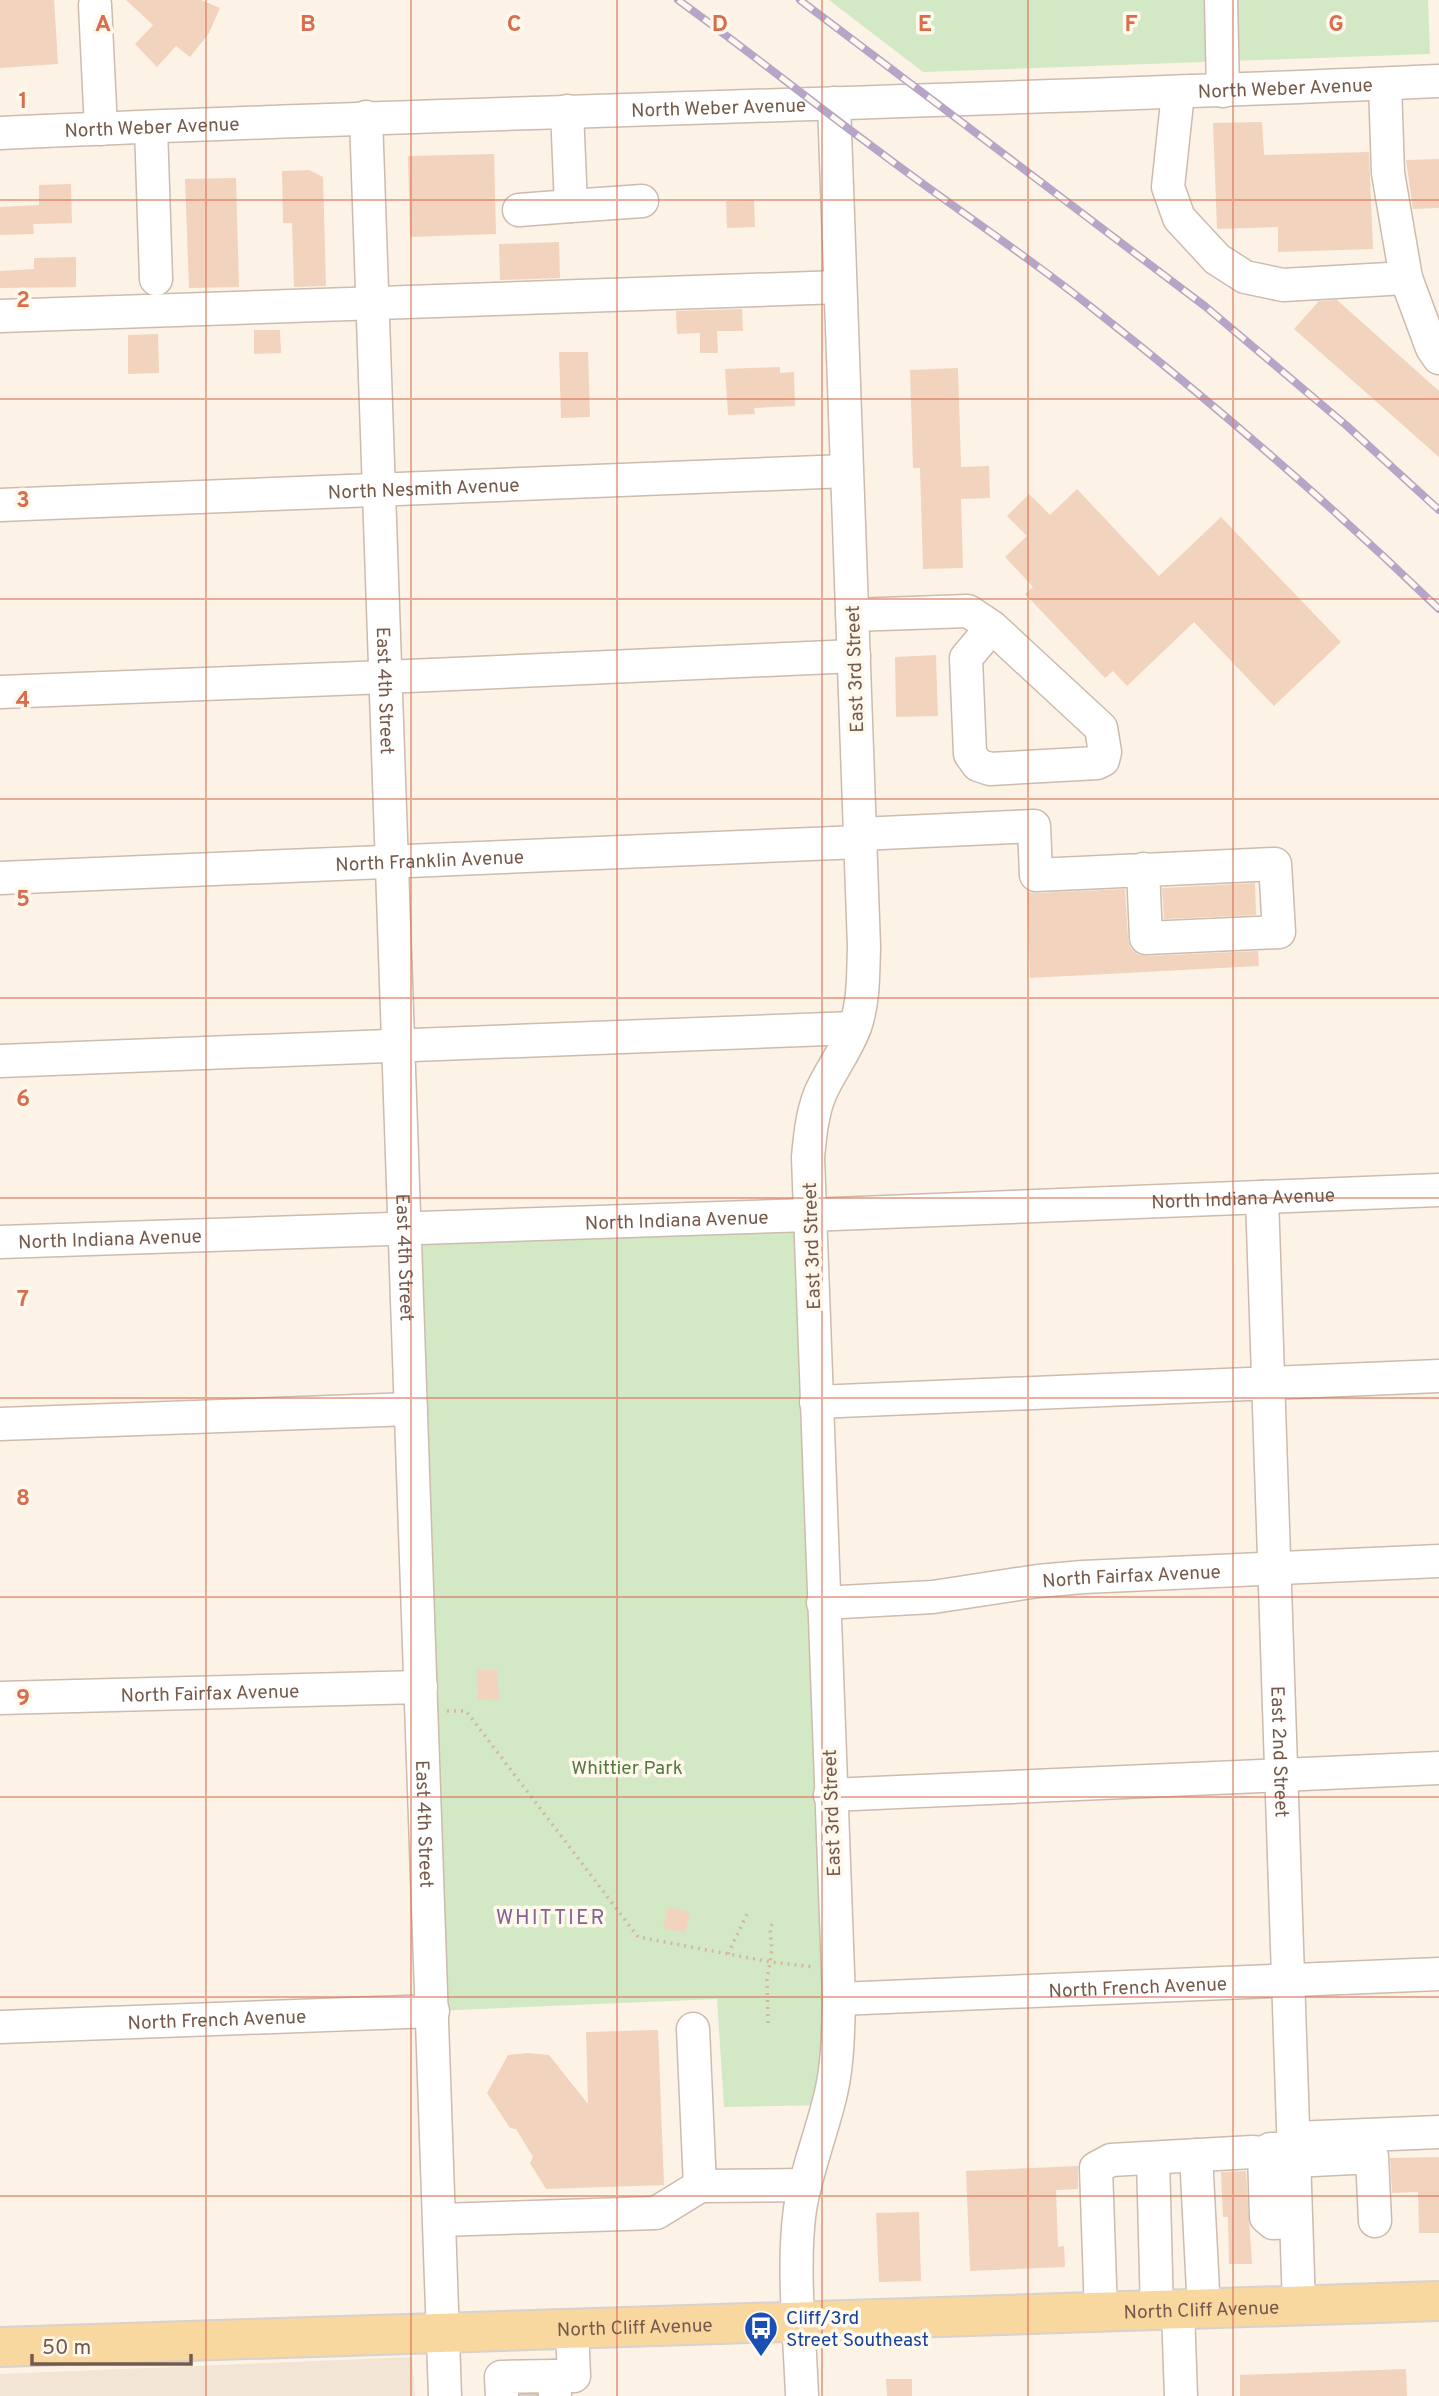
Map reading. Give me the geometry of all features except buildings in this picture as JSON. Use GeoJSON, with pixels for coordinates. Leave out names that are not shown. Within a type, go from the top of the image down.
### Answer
{"type":"FeatureCollection","features":[{"type":"Feature","properties":{"kind":"main road","name":"North Cliff Avenue"},"geometry":{"type":"LineString","coordinates":[[0,2347],[1101,2314],[1439,2301]]}},
{"type":"Feature","properties":{"kind":"street"},"geometry":{"type":"LineString","coordinates":[[1221,0],[1223,91]]}},
{"type":"Feature","properties":{"kind":"street"},"geometry":{"type":"LineString","coordinates":[[95,5],[101,129]]}},
{"type":"Feature","properties":{"kind":"street","name":"North Weber Avenue"},"geometry":{"type":"LineString","coordinates":[[0,133],[366,117],[1178,93],[1439,81]]}},
{"type":"Feature","properties":{"kind":"street"},"geometry":{"type":"LineString","coordinates":[[1385,83],[1388,173],[1406,278],[1432,348],[1439,358]]}},
{"type":"Feature","properties":{"kind":"street"},"geometry":{"type":"LineString","coordinates":[[1178,93],[1168,187],[1179,218],[1217,259],[1245,277],[1283,285],[1406,278]]}},
{"type":"Feature","properties":{"kind":"street","name":"East 3rd Street"},"geometry":{"type":"LineString","coordinates":[[802,2396],[798,2239],[805,2185],[832,2087],[839,1999],[808,1157],[814,1114],[826,1082],[841,1058],[854,1028],[863,990],[864,947],[834,103]]}},
{"type":"Feature","properties":{"kind":"street"},"geometry":{"type":"LineString","coordinates":[[567,111],[571,206]]}},
{"type":"Feature","properties":{"kind":"street","name":"East 4th Street"},"geometry":{"type":"LineString","coordinates":[[366,117],[445,2396]]}},
{"type":"Feature","properties":{"kind":"street"},"geometry":{"type":"LineString","coordinates":[[150,127],[156,279]]}},
{"type":"Feature","properties":{"kind":"street"},"geometry":{"type":"LineString","coordinates":[[519,210],[642,201]]}},
{"type":"Feature","properties":{"kind":"street"},"geometry":{"type":"LineString","coordinates":[[0,316],[840,286]]}},
{"type":"Feature","properties":{"kind":"street","name":"North Nesmith Avenue"},"geometry":{"type":"LineString","coordinates":[[0,505],[846,471]]}},
{"type":"Feature","properties":{"kind":"street"},"geometry":{"type":"LineString","coordinates":[[852,615],[968,611],[992,627],[1101,728],[1105,752],[1103,760],[1097,763],[990,769],[978,765],[970,754],[966,658],[992,627]]}},
{"type":"Feature","properties":{"kind":"street"},"geometry":{"type":"LineString","coordinates":[[0,692],[854,656]]}},
{"type":"Feature","properties":{"kind":"street","name":"North Franklin Avenue"},"geometry":{"type":"LineString","coordinates":[[0,877],[860,838],[1034,826],[1036,875],[1143,869]]}},
{"type":"Feature","properties":{"kind":"street"},"geometry":{"type":"LineString","coordinates":[[1275,864],[1279,932],[1146,938],[1143,869],[1275,864]]}},
{"type":"Feature","properties":{"kind":"street"},"geometry":{"type":"LineString","coordinates":[[0,1061],[854,1028]]}},
{"type":"Feature","properties":{"kind":"street","name":"North Indiana Avenue"},"geometry":{"type":"LineString","coordinates":[[0,1242],[809,1215],[1439,1190]]}},
{"type":"Feature","properties":{"kind":"street","name":"East 2nd Street"},"geometry":{"type":"LineString","coordinates":[[1262,1197],[1287,1980],[1286,2150],[1296,2222],[1299,2306]]}},
{"type":"Feature","properties":{"kind":"street"},"geometry":{"type":"LineString","coordinates":[[816,1402],[1439,1376]]}},
{"type":"Feature","properties":{"kind":"street"},"geometry":{"type":"LineString","coordinates":[[0,1424],[411,1409]]}},
{"type":"Feature","properties":{"kind":"street","name":"North Fairfax Avenue"},"geometry":{"type":"LineString","coordinates":[[823,1603],[933,1597],[1049,1580],[1439,1561]]}},
{"type":"Feature","properties":{"kind":"street","name":"North Fairfax Avenue"},"geometry":{"type":"LineString","coordinates":[[0,1698],[421,1699]]}},
{"type":"Feature","properties":{"kind":"street"},"geometry":{"type":"LineString","coordinates":[[830,1795],[1439,1768]]}},
{"type":"Feature","properties":{"kind":"street","name":"North French Avenue"},"geometry":{"type":"LineString","coordinates":[[839,1999],[1439,1974]]}},
{"type":"Feature","properties":{"kind":"street","name":"North French Avenue"},"geometry":{"type":"LineString","coordinates":[[0,2027],[433,2011]]}},
{"type":"Feature","properties":{"kind":"street"},"geometry":{"type":"LineString","coordinates":[[693,2029],[700,2186]]}},
{"type":"Feature","properties":{"kind":"street"},"geometry":{"type":"LineString","coordinates":[[1101,2314],[1097,2168],[1111,2160],[1286,2150],[1439,2132]]}},
{"type":"Feature","properties":{"kind":"street"},"geometry":{"type":"LineString","coordinates":[[1286,2150],[1372,2157],[1375,2221]]}},
{"type":"Feature","properties":{"kind":"street"},"geometry":{"type":"LineString","coordinates":[[1181,2396],[1179,2311],[1196,2155]]}},
{"type":"Feature","properties":{"kind":"street"},"geometry":{"type":"LineString","coordinates":[[1153,2158],[1179,2311]]}},
{"type":"Feature","properties":{"kind":"street"},"geometry":{"type":"LineString","coordinates":[[440,2220],[656,2213],[700,2186],[805,2185]]}},
{"type":"Feature","properties":{"kind":"street"},"geometry":{"type":"LineString","coordinates":[[545,2391],[501,2377],[502,2396],[545,2391],[573,2376],[572,2329]]}},
{"type":"Feature","properties":{"kind":"path"},"geometry":{"type":"LineString","coordinates":[[421,1699],[466,1711],[638,1937],[771,1962],[837,1966]]}},
{"type":"Feature","properties":{"kind":"path"},"geometry":{"type":"LineString","coordinates":[[728,1954],[748,1912]]}},
{"type":"Feature","properties":{"kind":"path"},"geometry":{"type":"LineString","coordinates":[[768,2023],[767,1980],[772,1950],[770,1929],[773,1922]]}},
{"type":"Feature","properties":{"kind":"shaded area"},"geometry":{"type":"Polygon","coordinates":[[[412,2357],[415,2396],[0,2396],[0,2374],[412,2357]]]}},
{"type":"Feature","properties":{"kind":"green space"},"geometry":{"type":"Polygon","coordinates":[[[829,0],[1428,0],[1430,54],[923,72],[829,0]]]}},
{"type":"Feature","properties":{"kind":"green space","name":"Whittier Park"},"geometry":{"type":"Polygon","coordinates":[[[809,1215],[828,2105],[724,2107],[717,1999],[433,2011],[405,1228],[809,1215]]]}},
{"type":"Feature","properties":{"kind":"tunnel"},"geometry":{"type":"LineString","coordinates":[[516,2395],[546,2394]]}},
{"type":"Feature","properties":{"kind":"railway"},"geometry":{"type":"LineString","coordinates":[[678,0],[907,172],[1039,267],[1136,343],[1312,492],[1439,609]]}},
{"type":"Feature","properties":{"kind":"railway"},"geometry":{"type":"LineString","coordinates":[[800,0],[1206,307],[1347,426],[1439,510]]}},
{"type":"Feature","properties":{"kind":"place","name":"Cliff/3rd Street Southeast"},"geometry":{"type":"Point","coordinates":[761,2358]}},
{"type":"Feature","properties":{"kind":"district","name":"WHITTIER"},"geometry":{"type":"Point","coordinates":[551,1917]}}]}
